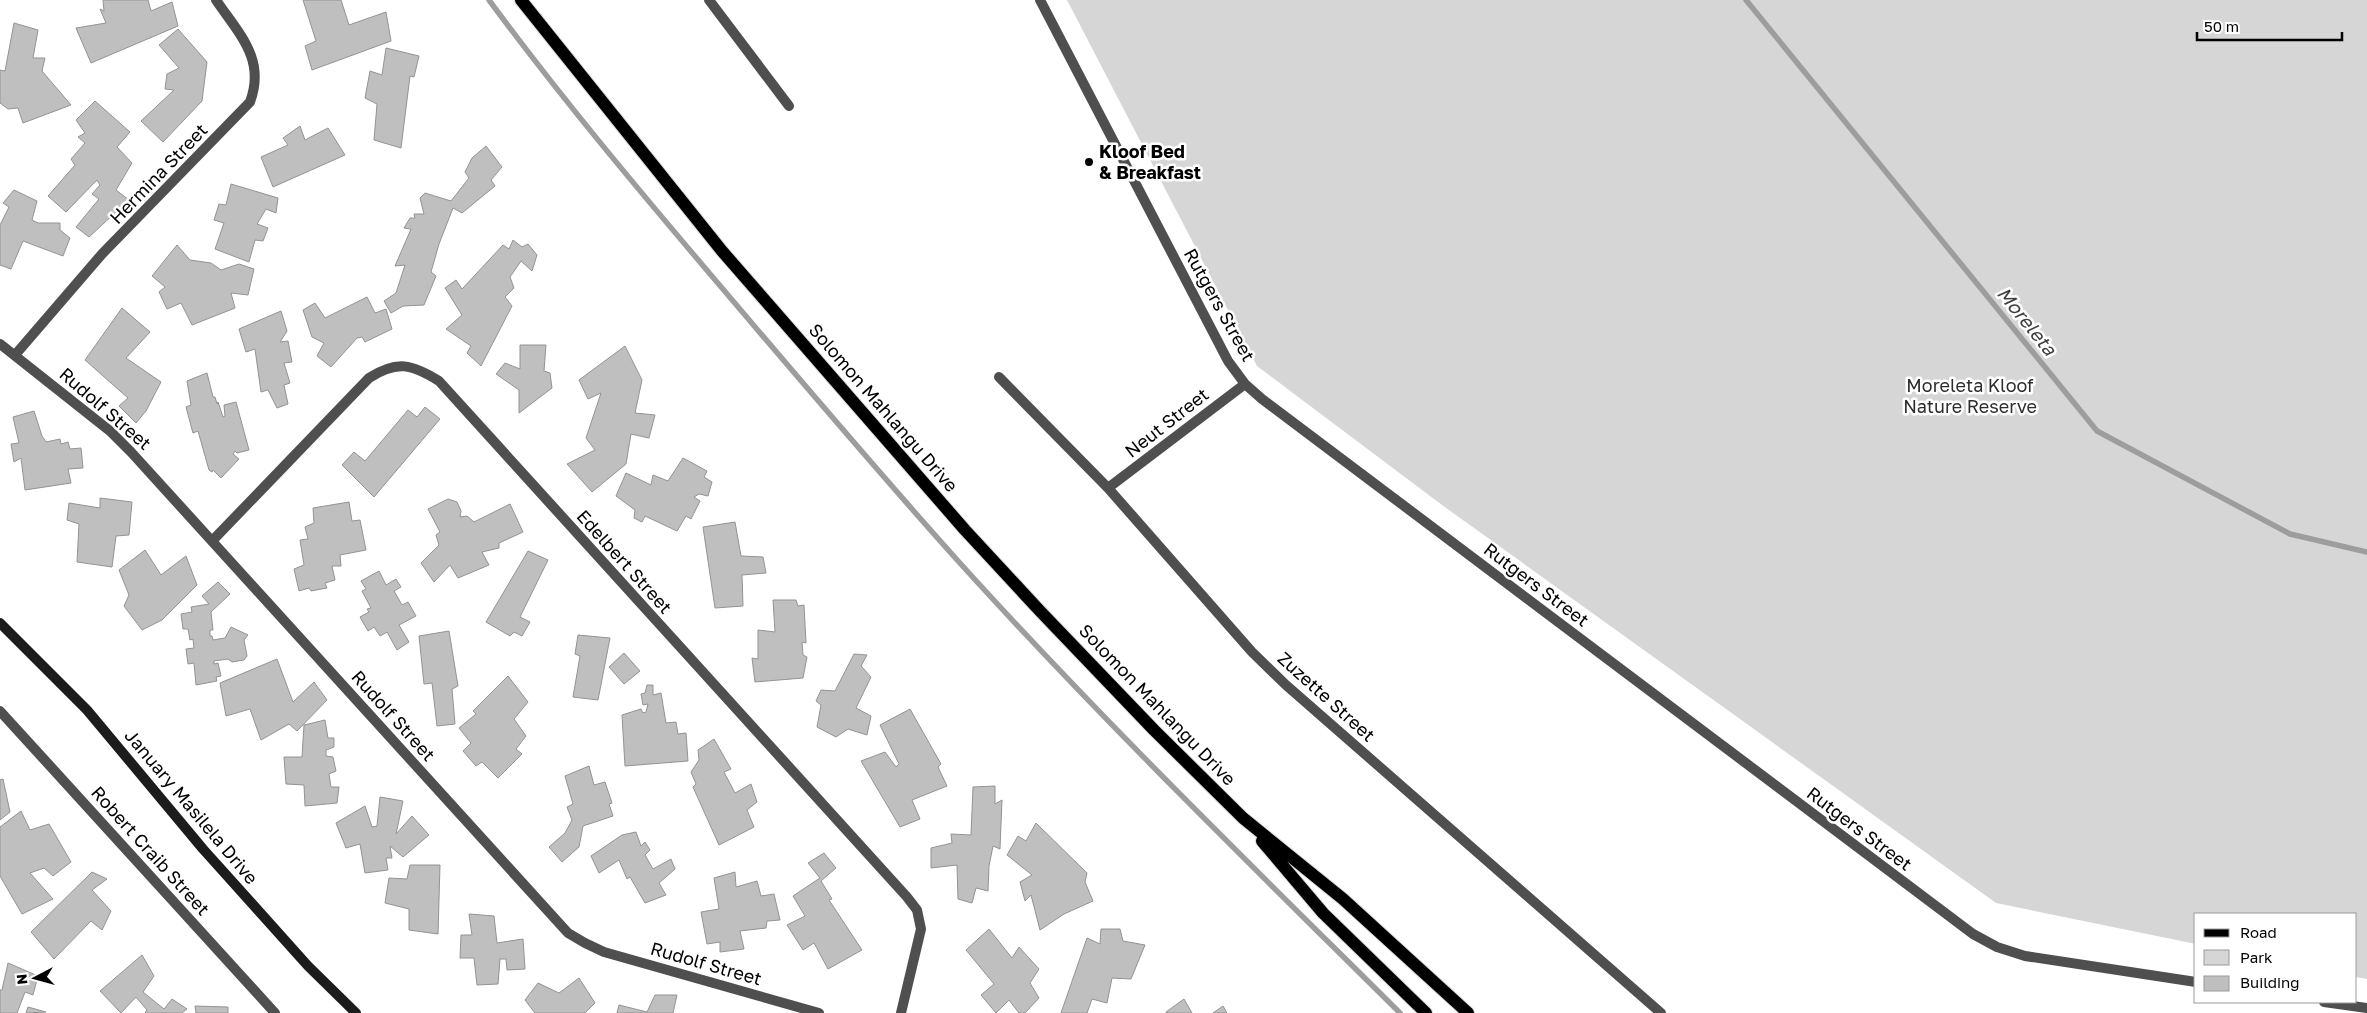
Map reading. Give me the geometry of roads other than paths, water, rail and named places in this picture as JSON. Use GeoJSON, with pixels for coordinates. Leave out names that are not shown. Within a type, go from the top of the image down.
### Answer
{"type":"FeatureCollection","features":[{"type":"Feature","properties":{"kind":"main road","name":"Solomon Mahlangu Drive"},"geometry":{"type":"LineString","coordinates":[[521,0],[722,251],[959,522],[1147,723],[1243,818],[1323,913],[1426,1013]]}},
{"type":"Feature","properties":{"kind":"main road","name":"January Masilela Drive"},"geometry":{"type":"LineString","coordinates":[[0,623],[87,710],[203,849],[308,966],[356,1013]]}},
{"type":"Feature","properties":{"kind":"main road","name":"Solomon Mahlangu Drive"},"geometry":{"type":"LineString","coordinates":[[1243,818],[1343,899],[1468,1013]]}},
{"type":"Feature","properties":{"kind":"street","name":"Hermina Street"},"geometry":{"type":"LineString","coordinates":[[15,354],[102,254],[250,102],[256,80],[250,52],[216,0]]}},
{"type":"Feature","properties":{"kind":"street"},"geometry":{"type":"LineString","coordinates":[[708,0],[789,106]]}},
{"type":"Feature","properties":{"kind":"street","name":"Rutgers Street"},"geometry":{"type":"LineString","coordinates":[[1040,0],[1228,361],[1245,384],[1270,405],[1973,934],[1997,947],[2025,956],[2194,982]]}},
{"type":"Feature","properties":{"kind":"street","name":"Rudolf Street"},"geometry":{"type":"LineString","coordinates":[[0,344],[110,431],[213,540],[568,933],[585,944],[604,952],[819,1013]]}},
{"type":"Feature","properties":{"kind":"street","name":"Edelbert Street"},"geometry":{"type":"LineString","coordinates":[[213,540],[369,378],[385,368],[405,366],[421,369],[439,382],[917,910],[921,929],[901,1013]]}},
{"type":"Feature","properties":{"kind":"street","name":"Zuzette Street"},"geometry":{"type":"LineString","coordinates":[[999,377],[1108,488],[1252,652],[1286,685],[1661,1013]]}},
{"type":"Feature","properties":{"kind":"street","name":"Neut Street"},"geometry":{"type":"LineString","coordinates":[[1108,488],[1245,384]]}},
{"type":"Feature","properties":{"kind":"street","name":"Robert Craib Street"},"geometry":{"type":"LineString","coordinates":[[0,711],[275,1013]]}},
{"type":"Feature","properties":{"kind":"street"},"geometry":{"type":"LineString","coordinates":[[2331,1003],[2367,1008]]}},
{"type":"Feature","properties":{"kind":"waterway"},"geometry":{"type":"LineString","coordinates":[[489,0],[574,110],[662,217],[839,426],[959,562],[1121,734],[1400,1013]]}},
{"type":"Feature","properties":{"kind":"waterway","name":"Moreleta"},"geometry":{"type":"LineString","coordinates":[[1746,0],[2097,431],[2290,534],[2367,552]]}},
{"type":"Feature","properties":{"kind":"place","name":"Kloof Bed & Breakfast"},"geometry":{"type":"Point","coordinates":[1089,162]}},
{"type":"Feature","properties":{"kind":"park label","name":"Moreleta Kloof Nature Reserve"},"geometry":{"type":"Point","coordinates":[1970,396]}}]}
